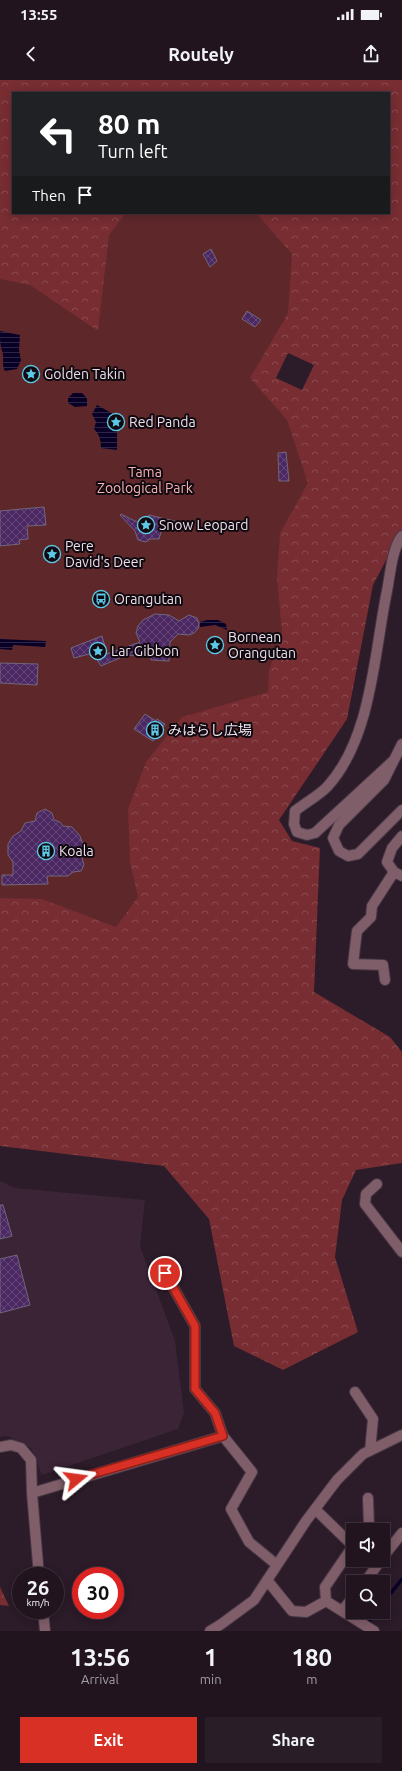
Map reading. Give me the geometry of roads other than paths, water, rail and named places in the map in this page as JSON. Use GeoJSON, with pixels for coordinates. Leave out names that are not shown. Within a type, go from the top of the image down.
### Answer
{"type":"FeatureCollection","features":[{"type":"Feature","properties":{"kind":"street"},"geometry":{"type":"LineString","coordinates":[[393,761],[315,833],[307,835],[297,832],[294,824],[295,811],[326,787],[344,762],[362,721],[371,682],[392,562],[399,540],[402,536]]}},
{"type":"Feature","properties":{"kind":"street"},"geometry":{"type":"LineString","coordinates":[[402,744],[384,780],[339,825],[333,838],[340,851],[348,856],[358,854],[402,810]]}},
{"type":"Feature","properties":{"kind":"street"},"geometry":{"type":"LineString","coordinates":[[386,980],[383,965],[354,964],[357,931],[371,917],[372,906],[398,874],[387,862],[392,848],[402,836]]}},
{"type":"Feature","properties":{"kind":"street"},"geometry":{"type":"LineString","coordinates":[[377,1184],[366,1194],[365,1204],[402,1252]]}},
{"type":"Feature","properties":{"kind":"street"},"geometry":{"type":"LineString","coordinates":[[165,1273],[195,1326],[195,1389],[215,1413],[223,1436],[252,1472],[231,1509],[249,1542],[277,1565]]}},
{"type":"Feature","properties":{"kind":"street"},"geometry":{"type":"LineString","coordinates":[[356,1392],[373,1419],[370,1451]]}},
{"type":"Feature","properties":{"kind":"street"},"geometry":{"type":"LineString","coordinates":[[210,1631],[254,1600],[315,1509],[337,1480],[363,1454],[402,1435]]}},
{"type":"Feature","properties":{"kind":"street"},"geometry":{"type":"LineString","coordinates":[[32,1493],[223,1436]]}},
{"type":"Feature","properties":{"kind":"street"},"geometry":{"type":"LineString","coordinates":[[0,1447],[11,1445],[21,1448],[31,1460],[32,1493],[38,1567]]}},
{"type":"Feature","properties":{"kind":"street"},"geometry":{"type":"LineString","coordinates":[[368,1498],[369,1523]]}},
{"type":"Feature","properties":{"kind":"street"},"geometry":{"type":"LineString","coordinates":[[315,1509],[346,1539]]}},
{"type":"Feature","properties":{"kind":"street"},"geometry":{"type":"LineString","coordinates":[[390,1548],[402,1533]]}},
{"type":"Feature","properties":{"kind":"street"},"geometry":{"type":"LineString","coordinates":[[326,1602],[325,1587],[346,1556]]}},
{"type":"Feature","properties":{"kind":"street"},"geometry":{"type":"LineString","coordinates":[[369,1575],[376,1567]]}},
{"type":"Feature","properties":{"kind":"street"},"geometry":{"type":"LineString","coordinates":[[267,1580],[292,1611],[306,1612],[326,1602]]}},
{"type":"Feature","properties":{"kind":"street"},"geometry":{"type":"LineString","coordinates":[[326,1602],[374,1631]]}},
{"type":"Feature","properties":{"kind":"street"},"geometry":{"type":"LineString","coordinates":[[342,1612],[346,1607]]}},
{"type":"Feature","properties":{"kind":"street"},"geometry":{"type":"LineString","coordinates":[[43,1619],[45,1631]]}},
{"type":"Feature","properties":{"kind":"waterway"},"geometry":{"type":"LineString","coordinates":[[390,1594],[402,1579]]}},
{"type":"Feature","properties":{"kind":"place","name":"Golden Takin"},"geometry":{"type":"Point","coordinates":[31,374]}},
{"type":"Feature","properties":{"kind":"place","name":"Red Panda"},"geometry":{"type":"Point","coordinates":[116,422]}},
{"type":"Feature","properties":{"kind":"place","name":"Snow Leopard"},"geometry":{"type":"Point","coordinates":[146,525]}},
{"type":"Feature","properties":{"kind":"place","name":"Pere David's Deer"},"geometry":{"type":"Point","coordinates":[52,554]}},
{"type":"Feature","properties":{"kind":"place","name":"Orangutan"},"geometry":{"type":"Point","coordinates":[101,599]}},
{"type":"Feature","properties":{"kind":"place","name":"Bornean Orangutan"},"geometry":{"type":"Point","coordinates":[215,645]}},
{"type":"Feature","properties":{"kind":"place","name":"Lar Gibbon"},"geometry":{"type":"Point","coordinates":[98,651]}},
{"type":"Feature","properties":{"kind":"place","name":"みはらし広場"},"geometry":{"type":"Point","coordinates":[155,730]}},
{"type":"Feature","properties":{"kind":"place","name":"Koala"},"geometry":{"type":"Point","coordinates":[46,851]}},
{"type":"Feature","properties":{"kind":"park label","name":"Tama Zoological Park"},"geometry":{"type":"Point","coordinates":[145,480]}}]}
